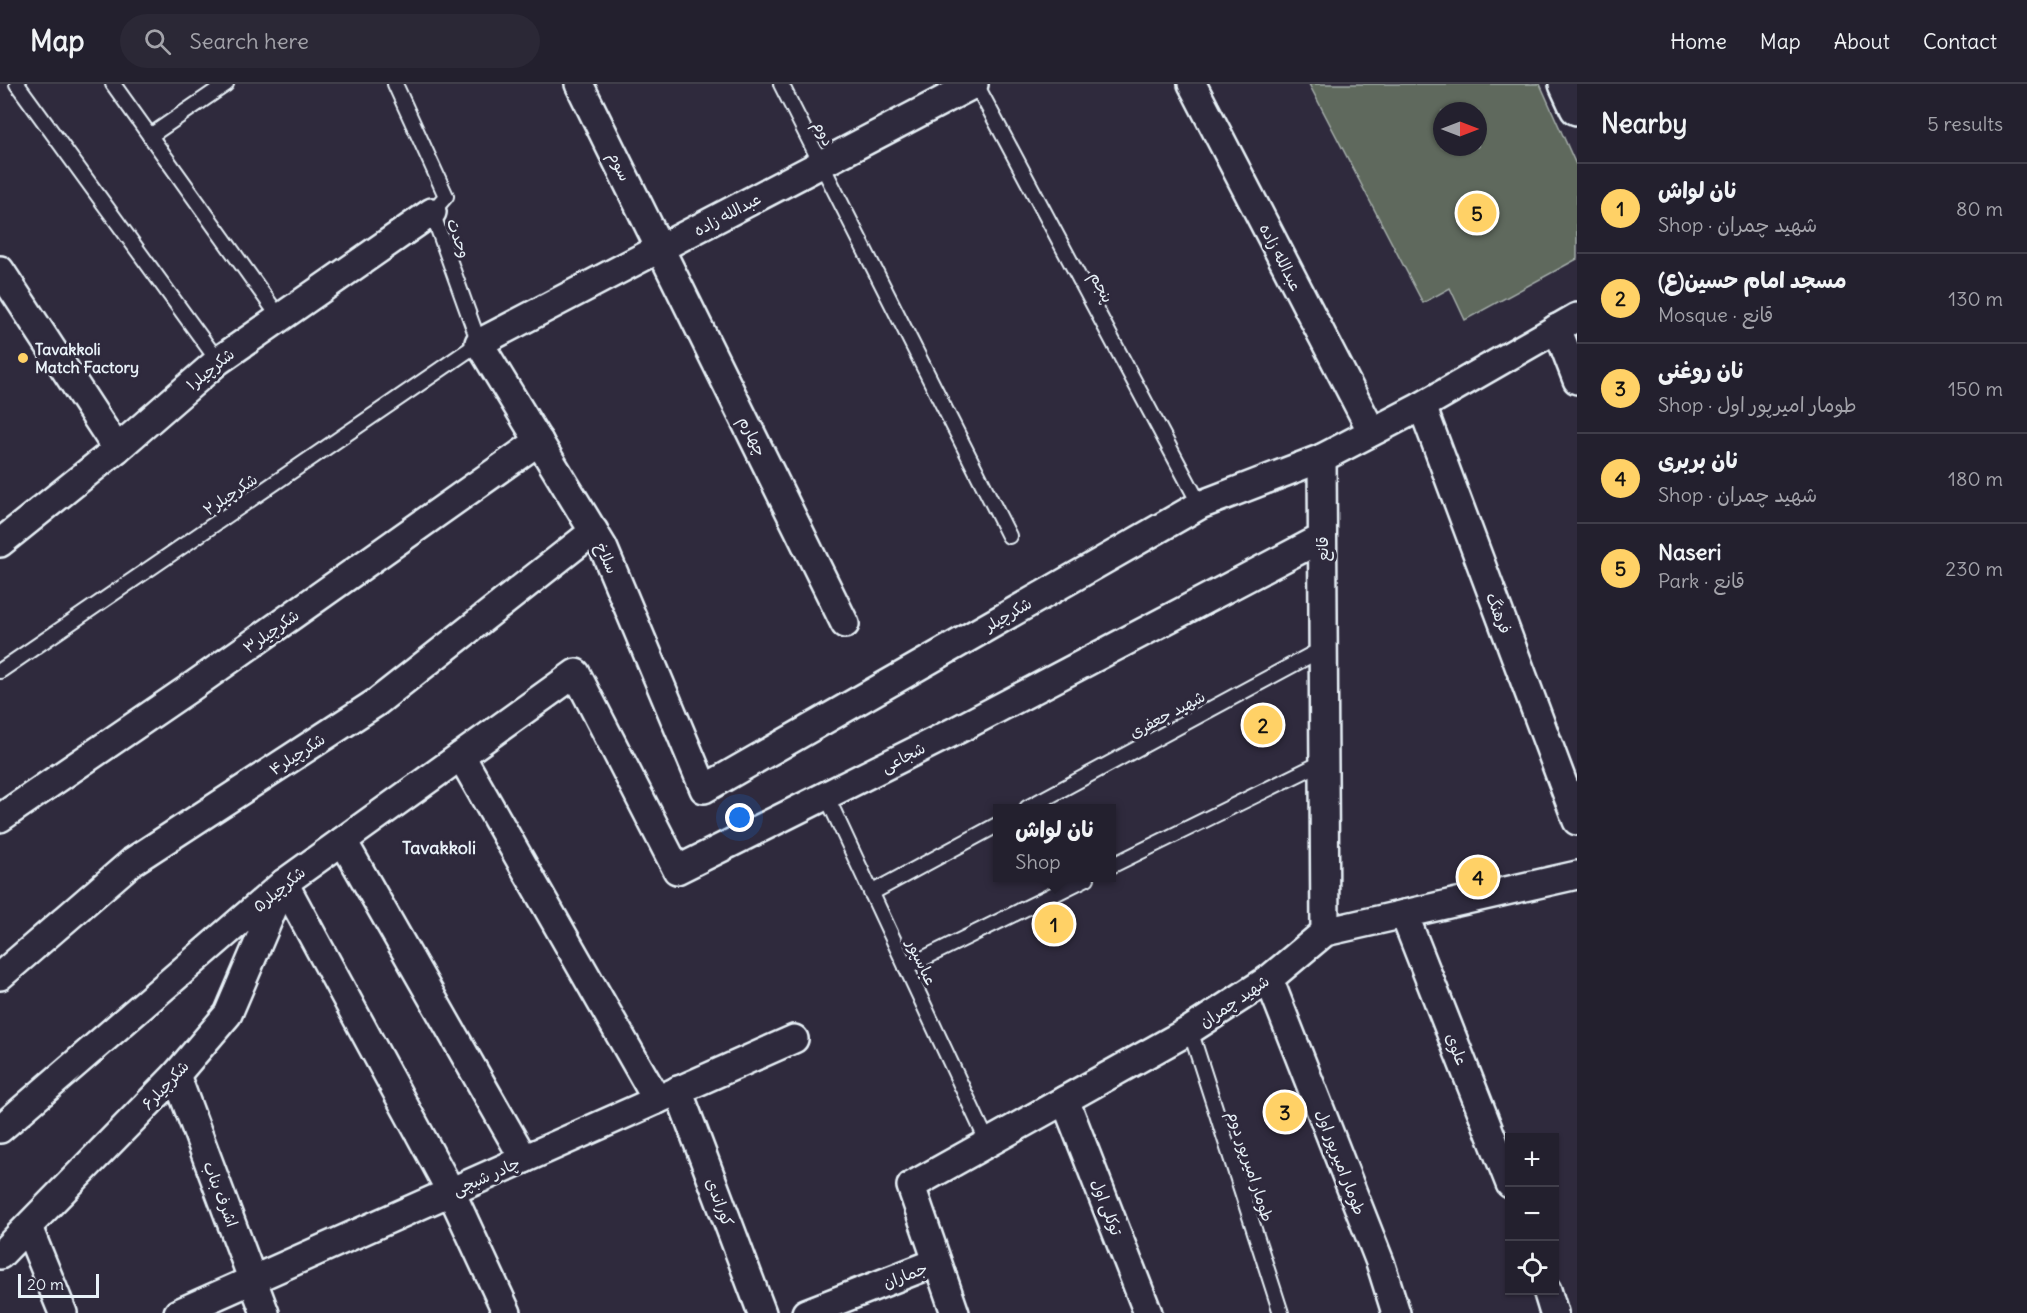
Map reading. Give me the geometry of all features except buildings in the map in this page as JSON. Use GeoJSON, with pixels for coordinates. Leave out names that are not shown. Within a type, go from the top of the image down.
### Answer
{"type":"FeatureCollection","features":[{"type":"Feature","properties":{"kind":"street","name":"سوم"},"geometry":{"type":"LineString","coordinates":[[579,84],[660,248]]}},
{"type":"Feature","properties":{"kind":"street","name":"عبدالله زاده"},"geometry":{"type":"LineString","coordinates":[[479,343],[975,84]]}},
{"type":"Feature","properties":{"kind":"street","name":"عبدالله زاده"},"geometry":{"type":"LineString","coordinates":[[1192,84],[1371,430]]}},
{"type":"Feature","properties":{"kind":"street"},"geometry":{"type":"LineString","coordinates":[[1566,84],[1577,108]]}},
{"type":"Feature","properties":{"kind":"street","name":"شکرچیلر۱"},"geometry":{"type":"LineString","coordinates":[[0,543],[117,449],[218,361],[432,212]]}},
{"type":"Feature","properties":{"kind":"street","name":"چهارم"},"geometry":{"type":"LineString","coordinates":[[660,248],[845,624]]}},
{"type":"Feature","properties":{"kind":"street"},"geometry":{"type":"LineString","coordinates":[[0,270],[117,449]]}},
{"type":"Feature","properties":{"kind":"street"},"geometry":{"type":"LineString","coordinates":[[1322,458],[1371,430],[1422,406],[1567,322],[1577,380]]}},
{"type":"Feature","properties":{"kind":"street","name":"سلاخ"},"geometry":{"type":"LineString","coordinates":[[479,343],[603,547],[704,789]]}},
{"type":"Feature","properties":{"kind":"street","name":"فرهنگ"},"geometry":{"type":"LineString","coordinates":[[1422,406],[1577,820]]}},
{"type":"Feature","properties":{"kind":"street","name":"شکرچیلر۳"},"geometry":{"type":"LineString","coordinates":[[0,818],[197,683],[539,441]]}},
{"type":"Feature","properties":{"kind":"street","name":"شکرچیلر"},"geometry":{"type":"LineString","coordinates":[[704,789],[1200,505],[1322,458]]}},
{"type":"Feature","properties":{"kind":"street","name":"قانع"},"geometry":{"type":"LineString","coordinates":[[1322,458],[1325,932]]}},
{"type":"Feature","properties":{"kind":"street","name":"شکرچیلر۴"},"geometry":{"type":"LineString","coordinates":[[0,976],[134,861],[377,702],[594,531]]}},
{"type":"Feature","properties":{"kind":"street","name":"شجاعی"},"geometry":{"type":"LineString","coordinates":[[576,674],[677,870],[1323,538]]}},
{"type":"Feature","properties":{"kind":"street","name":"شکرچیلر۵"},"geometry":{"type":"LineString","coordinates":[[0,1129],[284,883],[576,674]]}},
{"type":"Feature","properties":{"kind":"street","name":"کوراندی"},"geometry":{"type":"LineString","coordinates":[[460,756],[668,1095],[762,1313]]}},
{"type":"Feature","properties":{"kind":"street"},"geometry":{"type":"LineString","coordinates":[[343,841],[525,1159]]}},
{"type":"Feature","properties":{"kind":"street","name":"شهید چمران"},"geometry":{"type":"LineString","coordinates":[[937,1262],[911,1186],[1191,1030],[1269,979],[1325,932],[1577,874]]}},
{"type":"Feature","properties":{"kind":"street"},"geometry":{"type":"LineString","coordinates":[[284,883],[451,1192],[507,1313]]}},
{"type":"Feature","properties":{"kind":"street","name":"شکرچیلر۶"},"geometry":{"type":"LineString","coordinates":[[0,1255],[176,1075],[228,1014],[284,883]]}},
{"type":"Feature","properties":{"kind":"street","name":"علوی"},"geometry":{"type":"LineString","coordinates":[[1404,914],[1505,1174]]}},
{"type":"Feature","properties":{"kind":"street","name":"طومار امیرپور اول"},"geometry":{"type":"LineString","coordinates":[[1269,979],[1380,1262],[1396,1313]]}},
{"type":"Feature","properties":{"kind":"street","name":"چادر شبچی"},"geometry":{"type":"LineString","coordinates":[[178,1313],[794,1039]]}},
{"type":"Feature","properties":{"kind":"street","name":"اشرف بناب"},"geometry":{"type":"LineString","coordinates":[[176,1075],[265,1313]]}},
{"type":"Feature","properties":{"kind":"street","name":"توکلی اول"},"geometry":{"type":"LineString","coordinates":[[1065,1100],[1148,1313]]}},
{"type":"Feature","properties":{"kind":"street"},"geometry":{"type":"LineString","coordinates":[[28,1227],[63,1313]]}},
{"type":"Feature","properties":{"kind":"street"},"geometry":{"type":"LineString","coordinates":[[937,1262],[955,1313]]}},
{"type":"Feature","properties":{"kind":"street","name":"جماران"},"geometry":{"type":"LineString","coordinates":[[806,1313],[937,1262]]}},
{"type":"Feature","properties":{"kind":"street"},"geometry":{"type":"LineString","coordinates":[[1549,1295],[1554,1313]]}},
{"type":"Feature","properties":{"kind":"lane"},"geometry":{"type":"LineString","coordinates":[[17,84],[218,361]]}},
{"type":"Feature","properties":{"kind":"lane"},"geometry":{"type":"LineString","coordinates":[[113,84],[279,318]]}},
{"type":"Feature","properties":{"kind":"lane"},"geometry":{"type":"LineString","coordinates":[[150,136],[225,84]]}},
{"type":"Feature","properties":{"kind":"lane","name":"دوم"},"geometry":{"type":"LineString","coordinates":[[781,84],[1010,536]]}},
{"type":"Feature","properties":{"kind":"lane","name":"پنجم"},"geometry":{"type":"LineString","coordinates":[[975,84],[1200,505]]}},
{"type":"Feature","properties":{"kind":"lane","name":"وحدت"},"geometry":{"type":"LineString","coordinates":[[400,86],[446,196],[432,212],[479,343]]}},
{"type":"Feature","properties":{"kind":"lane","name":"شکرچیلر۲"},"geometry":{"type":"LineString","coordinates":[[0,671],[479,343]]}},
{"type":"Feature","properties":{"kind":"lane","name":"شهید جعفری"},"geometry":{"type":"LineString","coordinates":[[1034,804],[1322,649]]}},
{"type":"Feature","properties":{"kind":"lane"},"geometry":{"type":"LineString","coordinates":[[1116,864],[1323,762]]}},
{"type":"Feature","properties":{"kind":"lane","name":"عباسپور"},"geometry":{"type":"LineString","coordinates":[[826,795],[988,1143]]}},
{"type":"Feature","properties":{"kind":"lane"},"geometry":{"type":"LineString","coordinates":[[871,893],[993,827]]}},
{"type":"Feature","properties":{"kind":"lane"},"geometry":{"type":"LineString","coordinates":[[906,967],[1079,882]]}},
{"type":"Feature","properties":{"kind":"lane","name":"طومار امیرپور دوم"},"geometry":{"type":"LineString","coordinates":[[1191,1030],[1281,1313]]}},
{"type":"Feature","properties":{"kind":"green space"},"geometry":{"type":"Polygon","coordinates":[[[1309,84],[1540,84],[1577,167],[1577,259],[1465,320],[1450,288],[1423,303],[1309,84]]]}},
{"type":"Feature","properties":{"kind":"place","name":"Naseri"},"geometry":{"type":"Point","coordinates":[1477,213]}},
{"type":"Feature","properties":{"kind":"place","name":"Tavakkoli Match Factory"},"geometry":{"type":"Point","coordinates":[23,358]}},
{"type":"Feature","properties":{"kind":"place","name":"مسجد امام حسین(ع)"},"geometry":{"type":"Point","coordinates":[1263,725]}},
{"type":"Feature","properties":{"kind":"place","name":"نان بربری"},"geometry":{"type":"Point","coordinates":[1478,877]}},
{"type":"Feature","properties":{"kind":"place","name":"نان لواش"},"geometry":{"type":"Point","coordinates":[1054,924]}},
{"type":"Feature","properties":{"kind":"place","name":"نان روغنی"},"geometry":{"type":"Point","coordinates":[1285,1112]}},
{"type":"Feature","properties":{"kind":"district","name":"Tavakkoli"},"geometry":{"type":"Point","coordinates":[439,847]}}]}
